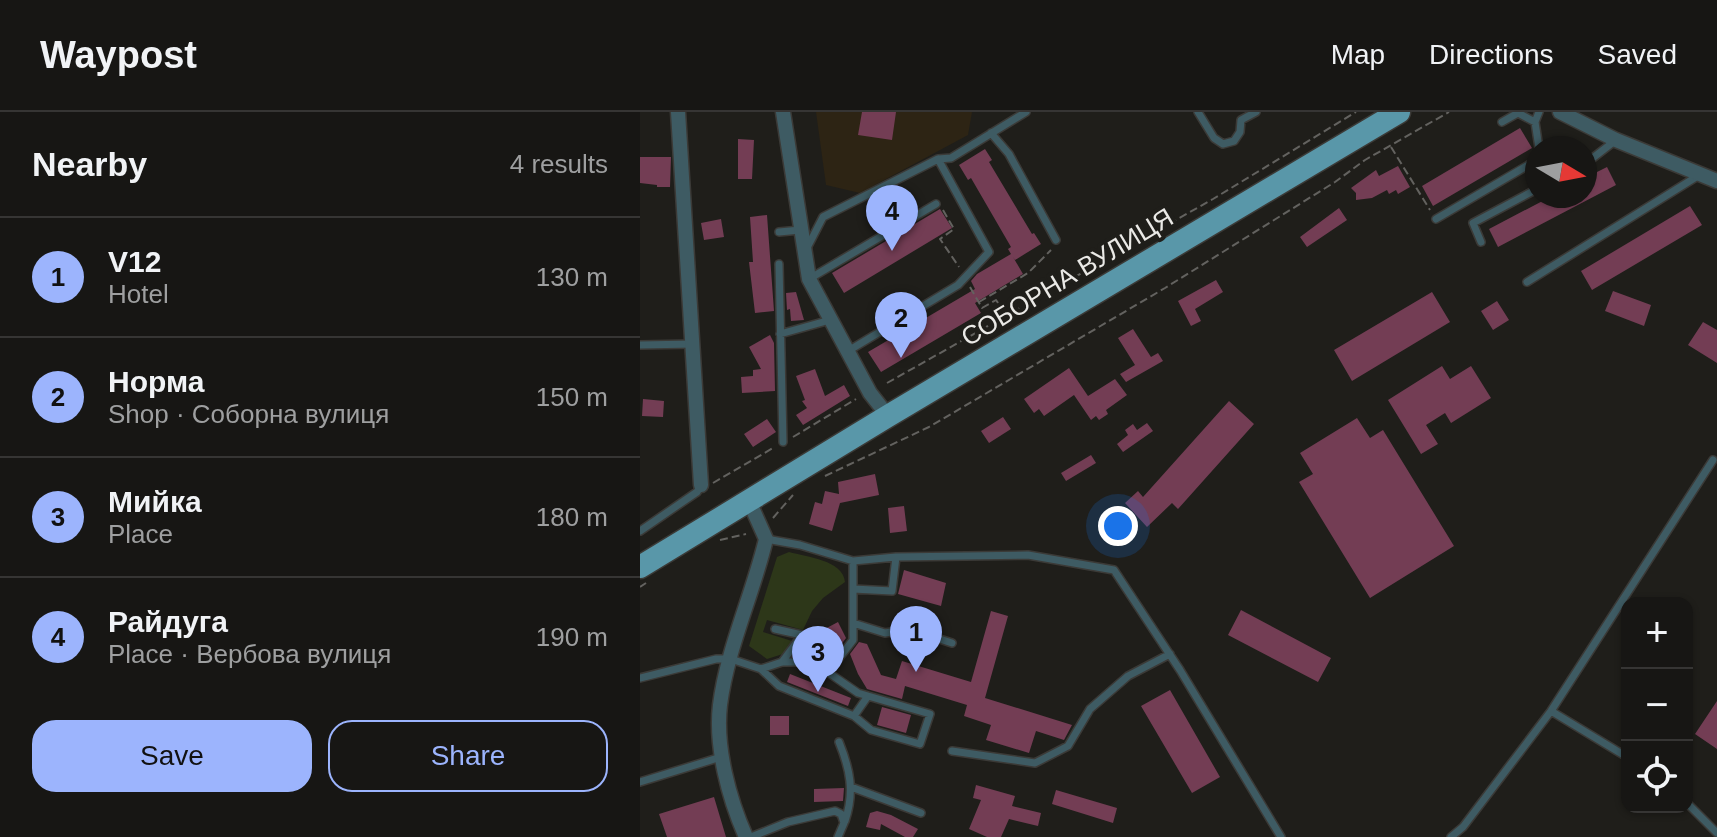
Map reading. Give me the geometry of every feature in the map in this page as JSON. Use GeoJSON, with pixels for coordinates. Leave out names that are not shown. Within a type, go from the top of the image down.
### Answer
{"type":"FeatureCollection","features":[{"type":"Feature","properties":{"kind":"main road","name":"СОБОРНА ВУЛИЦЯ"},"geometry":{"type":"LineString","coordinates":[[640,567],[1399,112]]}},
{"type":"Feature","properties":{"kind":"street"},"geometry":{"type":"LineString","coordinates":[[678,112],[701,485]]}},
{"type":"Feature","properties":{"kind":"street"},"geometry":{"type":"LineString","coordinates":[[783,112],[809,279],[870,393],[888,416]]}},
{"type":"Feature","properties":{"kind":"street"},"geometry":{"type":"LineString","coordinates":[[1560,112],[1616,140],[1717,181]]}},
{"type":"Feature","properties":{"kind":"street"},"geometry":{"type":"LineString","coordinates":[[748,837],[737,817],[719,725],[720,704],[731,659],[766,539],[749,501]]}},
{"type":"Feature","properties":{"kind":"lane"},"geometry":{"type":"LineString","coordinates":[[804,253],[823,217],[938,159],[951,158],[1026,112]]}},
{"type":"Feature","properties":{"kind":"lane"},"geometry":{"type":"LineString","coordinates":[[1198,112],[1214,138],[1223,144],[1234,141],[1240,132],[1241,120],[1256,112]]}},
{"type":"Feature","properties":{"kind":"lane"},"geometry":{"type":"LineString","coordinates":[[1537,136],[1535,122],[1539,112]]}},
{"type":"Feature","properties":{"kind":"lane"},"geometry":{"type":"LineString","coordinates":[[1502,122],[1518,113],[1535,122]]}},
{"type":"Feature","properties":{"kind":"lane"},"geometry":{"type":"LineString","coordinates":[[991,133],[1009,154],[1056,240]]}},
{"type":"Feature","properties":{"kind":"lane"},"geometry":{"type":"LineString","coordinates":[[1597,155],[1616,140]]}},
{"type":"Feature","properties":{"kind":"lane"},"geometry":{"type":"LineString","coordinates":[[848,351],[958,285],[989,252],[938,159]]}},
{"type":"Feature","properties":{"kind":"lane"},"geometry":{"type":"LineString","coordinates":[[1436,219],[1525,167]]}},
{"type":"Feature","properties":{"kind":"lane"},"geometry":{"type":"LineString","coordinates":[[1527,282],[1701,174]]}},
{"type":"Feature","properties":{"kind":"lane"},"geometry":{"type":"LineString","coordinates":[[1481,242],[1473,223],[1525,195]]}},
{"type":"Feature","properties":{"kind":"lane"},"geometry":{"type":"LineString","coordinates":[[809,279],[936,204]]}},
{"type":"Feature","properties":{"kind":"lane"},"geometry":{"type":"LineString","coordinates":[[779,232],[800,230]]}},
{"type":"Feature","properties":{"kind":"lane"},"geometry":{"type":"LineString","coordinates":[[779,264],[783,442]]}},
{"type":"Feature","properties":{"kind":"lane"},"geometry":{"type":"LineString","coordinates":[[780,334],[830,320]]}},
{"type":"Feature","properties":{"kind":"lane"},"geometry":{"type":"LineString","coordinates":[[640,345],[693,344]]}},
{"type":"Feature","properties":{"kind":"lane"},"geometry":{"type":"LineString","coordinates":[[1451,837],[1463,827],[1551,711],[1713,460]]}},
{"type":"Feature","properties":{"kind":"lane"},"geometry":{"type":"LineString","coordinates":[[640,531],[697,492],[701,485]]}},
{"type":"Feature","properties":{"kind":"lane"},"geometry":{"type":"LineString","coordinates":[[766,539],[800,545],[853,561],[896,557],[1028,555],[1114,570],[1170,654],[1281,837]]}},
{"type":"Feature","properties":{"kind":"lane"},"geometry":{"type":"LineString","coordinates":[[853,589],[892,591],[896,557]]}},
{"type":"Feature","properties":{"kind":"lane"},"geometry":{"type":"LineString","coordinates":[[761,669],[782,662],[836,662],[853,640],[853,561]]}},
{"type":"Feature","properties":{"kind":"lane"},"geometry":{"type":"LineString","coordinates":[[853,623],[885,633],[909,629],[952,643]]}},
{"type":"Feature","properties":{"kind":"lane"},"geometry":{"type":"LineString","coordinates":[[775,629],[802,635],[782,662]]}},
{"type":"Feature","properties":{"kind":"lane"},"geometry":{"type":"LineString","coordinates":[[952,751],[1035,763],[1068,746],[1090,709],[1128,676],[1170,654]]}},
{"type":"Feature","properties":{"kind":"lane"},"geometry":{"type":"LineString","coordinates":[[640,678],[716,659],[731,659],[761,669],[779,686],[854,716],[871,730],[920,744],[930,714],[858,693],[814,663]]}},
{"type":"Feature","properties":{"kind":"lane"},"geometry":{"type":"LineString","coordinates":[[854,716],[868,696]]}},
{"type":"Feature","properties":{"kind":"lane"},"geometry":{"type":"LineString","coordinates":[[1551,711],[1621,753]]}},
{"type":"Feature","properties":{"kind":"lane"},"geometry":{"type":"LineString","coordinates":[[838,837],[849,808],[851,787],[850,769],[839,742]]}},
{"type":"Feature","properties":{"kind":"lane"},"geometry":{"type":"LineString","coordinates":[[640,782],[723,756]]}},
{"type":"Feature","properties":{"kind":"lane"},"geometry":{"type":"LineString","coordinates":[[851,787],[921,813]]}},
{"type":"Feature","properties":{"kind":"lane"},"geometry":{"type":"LineString","coordinates":[[1693,809],[1717,833]]}},
{"type":"Feature","properties":{"kind":"lane"},"geometry":{"type":"LineString","coordinates":[[748,837],[823,812],[841,814],[844,823]]}},
{"type":"Feature","properties":{"kind":"path"},"geometry":{"type":"LineString","coordinates":[[887,383],[1213,199],[1356,112]]}},
{"type":"Feature","properties":{"kind":"path"},"geometry":{"type":"LineString","coordinates":[[825,476],[929,427],[1032,368],[1449,112]]}},
{"type":"Feature","properties":{"kind":"path"},"geometry":{"type":"LineString","coordinates":[[1391,146],[1436,219]]}},
{"type":"Feature","properties":{"kind":"path"},"geometry":{"type":"LineString","coordinates":[[936,204],[942,208],[954,229],[940,239],[964,278]]}},
{"type":"Feature","properties":{"kind":"path"},"geometry":{"type":"LineString","coordinates":[[979,303],[1028,273],[1057,244],[1056,240]]}},
{"type":"Feature","properties":{"kind":"path"},"geometry":{"type":"LineString","coordinates":[[972,290],[982,308],[996,300],[1007,316]]}},
{"type":"Feature","properties":{"kind":"path"},"geometry":{"type":"LineString","coordinates":[[772,519],[797,490]]}},
{"type":"Feature","properties":{"kind":"shaded area"},"geometry":{"type":"Polygon","coordinates":[[[816,112],[972,112],[968,135],[860,193],[826,185],[816,112]]]}},
{"type":"Feature","properties":{"kind":"green space"},"geometry":{"type":"Polygon","coordinates":[[[789,552],[831,564],[843,575],[845,582],[823,598],[812,611],[803,630],[767,620],[763,632],[792,641],[786,653],[767,659],[749,646],[777,557],[789,552]]]}},
{"type":"Feature","properties":{"kind":"building"},"geometry":{"type":"Polygon","coordinates":[[[862,112],[896,112],[892,140],[858,135],[862,112]]]}},
{"type":"Feature","properties":{"kind":"building"},"geometry":{"type":"Polygon","coordinates":[[[1520,128],[1525,136],[1525,152],[1433,206],[1422,186],[1520,128]]]}},
{"type":"Feature","properties":{"kind":"building"},"geometry":{"type":"Polygon","coordinates":[[[738,139],[754,140],[752,179],[738,179],[738,139]]]}},
{"type":"Feature","properties":{"kind":"building"},"geometry":{"type":"Polygon","coordinates":[[[985,149],[992,160],[989,162],[1041,244],[1015,260],[1013,257],[1023,274],[975,303],[981,313],[881,372],[868,352],[975,289],[971,281],[977,274],[1011,254],[1008,249],[1011,247],[971,178],[968,180],[959,165],[985,149]]]}},
{"type":"Feature","properties":{"kind":"building"},"geometry":{"type":"Polygon","coordinates":[[[640,157],[671,157],[670,187],[640,183],[640,157]]]}},
{"type":"Feature","properties":{"kind":"building"},"geometry":{"type":"Polygon","coordinates":[[[1398,166],[1410,187],[1398,194],[1396,190],[1389,194],[1387,190],[1372,198],[1356,200],[1356,193],[1351,188],[1376,170],[1379,176],[1398,166]]]}},
{"type":"Feature","properties":{"kind":"building"},"geometry":{"type":"Polygon","coordinates":[[[1607,167],[1616,185],[1597,195],[1597,172],[1607,167]]]}},
{"type":"Feature","properties":{"kind":"building"},"geometry":{"type":"Polygon","coordinates":[[[1690,206],[1702,225],[1592,290],[1581,271],[1690,206]]]}},
{"type":"Feature","properties":{"kind":"building"},"geometry":{"type":"Polygon","coordinates":[[[1339,208],[1347,220],[1307,247],[1300,237],[1339,208]]]}},
{"type":"Feature","properties":{"kind":"building"},"geometry":{"type":"Polygon","coordinates":[[[1529,208],[1572,208],[1498,247],[1489,229],[1529,208]]]}},
{"type":"Feature","properties":{"kind":"building"},"geometry":{"type":"Polygon","coordinates":[[[940,209],[952,228],[844,293],[832,273],[940,209]]]}},
{"type":"Feature","properties":{"kind":"building"},"geometry":{"type":"Polygon","coordinates":[[[767,215],[774,311],[755,313],[749,262],[753,262],[750,217],[767,215]]]}},
{"type":"Feature","properties":{"kind":"building"},"geometry":{"type":"Polygon","coordinates":[[[721,219],[724,237],[704,240],[701,223],[721,219]]]}},
{"type":"Feature","properties":{"kind":"building"},"geometry":{"type":"Polygon","coordinates":[[[1216,280],[1223,292],[1195,309],[1201,321],[1191,326],[1178,301],[1216,280]]]}},
{"type":"Feature","properties":{"kind":"building"},"geometry":{"type":"Polygon","coordinates":[[[1613,291],[1651,305],[1644,326],[1605,311],[1613,291]]]}},
{"type":"Feature","properties":{"kind":"building"},"geometry":{"type":"Polygon","coordinates":[[[796,292],[804,320],[791,321],[786,293],[796,292]]]}},
{"type":"Feature","properties":{"kind":"building"},"geometry":{"type":"Polygon","coordinates":[[[1432,292],[1450,322],[1352,381],[1334,350],[1432,292]]]}},
{"type":"Feature","properties":{"kind":"building"},"geometry":{"type":"Polygon","coordinates":[[[1497,301],[1509,320],[1493,330],[1481,311],[1497,301]]]}},
{"type":"Feature","properties":{"kind":"building"},"geometry":{"type":"Polygon","coordinates":[[[1703,322],[1717,330],[1717,363],[1688,345],[1703,322]]]}},
{"type":"Feature","properties":{"kind":"building"},"geometry":{"type":"Polygon","coordinates":[[[1133,329],[1151,357],[1158,353],[1163,361],[1126,382],[1120,374],[1135,365],[1118,338],[1133,329]]]}},
{"type":"Feature","properties":{"kind":"building"},"geometry":{"type":"Polygon","coordinates":[[[770,335],[774,343],[775,391],[742,393],[741,377],[753,376],[753,370],[761,369],[749,347],[770,335]]]}},
{"type":"Feature","properties":{"kind":"building"},"geometry":{"type":"Polygon","coordinates":[[[1442,366],[1450,379],[1471,366],[1491,398],[1451,423],[1445,413],[1426,425],[1438,444],[1421,454],[1388,400],[1442,366]]]}},
{"type":"Feature","properties":{"kind":"building"},"geometry":{"type":"Polygon","coordinates":[[[1069,368],[1088,396],[1115,379],[1127,395],[1106,410],[1108,414],[1099,420],[1096,416],[1091,420],[1074,395],[1044,416],[1039,409],[1034,413],[1024,399],[1069,368]]]}},
{"type":"Feature","properties":{"kind":"building"},"geometry":{"type":"Polygon","coordinates":[[[815,369],[825,396],[844,385],[850,396],[803,425],[796,415],[807,408],[802,401],[805,400],[796,376],[815,369]]]}},
{"type":"Feature","properties":{"kind":"building"},"geometry":{"type":"Polygon","coordinates":[[[643,399],[664,401],[663,417],[642,416],[643,399]]]}},
{"type":"Feature","properties":{"kind":"building"},"geometry":{"type":"Polygon","coordinates":[[[1229,401],[1254,424],[1178,509],[1172,503],[1147,527],[1125,503],[1138,491],[1143,497],[1229,401]]]}},
{"type":"Feature","properties":{"kind":"building"},"geometry":{"type":"Polygon","coordinates":[[[1003,417],[1011,429],[989,443],[981,431],[1003,417]]]}},
{"type":"Feature","properties":{"kind":"building"},"geometry":{"type":"Polygon","coordinates":[[[1357,418],[1370,438],[1383,430],[1454,546],[1370,598],[1299,482],[1313,474],[1300,453],[1357,418]]]}},
{"type":"Feature","properties":{"kind":"building"},"geometry":{"type":"Polygon","coordinates":[[[767,419],[776,432],[753,447],[744,434],[767,419]]]}},
{"type":"Feature","properties":{"kind":"building"},"geometry":{"type":"Polygon","coordinates":[[[1147,423],[1153,431],[1123,452],[1117,444],[1128,435],[1125,430],[1133,424],[1137,430],[1147,423]]]}},
{"type":"Feature","properties":{"kind":"building"},"geometry":{"type":"Polygon","coordinates":[[[1091,455],[1096,463],[1066,481],[1061,473],[1091,455]]]}},
{"type":"Feature","properties":{"kind":"building"},"geometry":{"type":"Polygon","coordinates":[[[875,474],[879,495],[840,503],[832,531],[809,524],[815,502],[822,504],[825,491],[839,494],[838,482],[875,474]]]}},
{"type":"Feature","properties":{"kind":"building"},"geometry":{"type":"Polygon","coordinates":[[[904,506],[907,531],[890,533],[888,508],[904,506]]]}},
{"type":"Feature","properties":{"kind":"building"},"geometry":{"type":"Polygon","coordinates":[[[904,570],[946,583],[941,606],[898,594],[904,570]]]}},
{"type":"Feature","properties":{"kind":"building"},"geometry":{"type":"Polygon","coordinates":[[[1241,610],[1331,658],[1318,682],[1228,635],[1241,610]]]}},
{"type":"Feature","properties":{"kind":"building"},"geometry":{"type":"Polygon","coordinates":[[[991,611],[1008,616],[985,698],[1072,725],[1064,740],[1036,731],[1029,753],[986,740],[991,725],[964,716],[967,705],[905,686],[902,699],[867,689],[850,654],[859,642],[867,644],[881,675],[896,679],[902,661],[971,682],[991,611]]]}},
{"type":"Feature","properties":{"kind":"building"},"geometry":{"type":"Polygon","coordinates":[[[838,622],[846,638],[837,650],[828,648],[821,631],[838,622]]]}},
{"type":"Feature","properties":{"kind":"building"},"geometry":{"type":"Polygon","coordinates":[[[790,674],[851,698],[848,706],[787,682],[790,674]]]}},
{"type":"Feature","properties":{"kind":"building"},"geometry":{"type":"Polygon","coordinates":[[[1170,690],[1220,777],[1192,793],[1141,706],[1170,690]]]}},
{"type":"Feature","properties":{"kind":"building"},"geometry":{"type":"Polygon","coordinates":[[[1717,701],[1717,749],[1695,734],[1717,701]]]}},
{"type":"Feature","properties":{"kind":"building"},"geometry":{"type":"Polygon","coordinates":[[[882,707],[911,715],[906,733],[877,725],[882,707]]]}},
{"type":"Feature","properties":{"kind":"building"},"geometry":{"type":"Polygon","coordinates":[[[770,716],[789,716],[789,735],[770,735],[770,716]]]}},
{"type":"Feature","properties":{"kind":"building"},"geometry":{"type":"Polygon","coordinates":[[[976,785],[1015,796],[1012,806],[1041,813],[1038,826],[1009,819],[1001,837],[987,837],[969,829],[981,800],[973,798],[976,785]]]}},
{"type":"Feature","properties":{"kind":"building"},"geometry":{"type":"Polygon","coordinates":[[[844,788],[843,801],[814,802],[814,789],[844,788]]]}},
{"type":"Feature","properties":{"kind":"building"},"geometry":{"type":"Polygon","coordinates":[[[1056,790],[1117,808],[1113,823],[1052,804],[1056,790]]]}},
{"type":"Feature","properties":{"kind":"building"},"geometry":{"type":"Polygon","coordinates":[[[714,797],[726,837],[667,837],[659,814],[714,797]]]}},
{"type":"Feature","properties":{"kind":"building"},"geometry":{"type":"Polygon","coordinates":[[[877,811],[918,829],[913,837],[905,837],[881,824],[880,830],[866,827],[870,813],[877,811]]]}},
{"type":"Feature","properties":{"kind":"place","name":"Райдуга"},"geometry":{"type":"Point","coordinates":[892,251]}},
{"type":"Feature","properties":{"kind":"place","name":"Норма"},"geometry":{"type":"Point","coordinates":[901,358]}},
{"type":"Feature","properties":{"kind":"place","name":"V12"},"geometry":{"type":"Point","coordinates":[916,672]}},
{"type":"Feature","properties":{"kind":"place","name":"Мийка"},"geometry":{"type":"Point","coordinates":[818,692]}}]}
